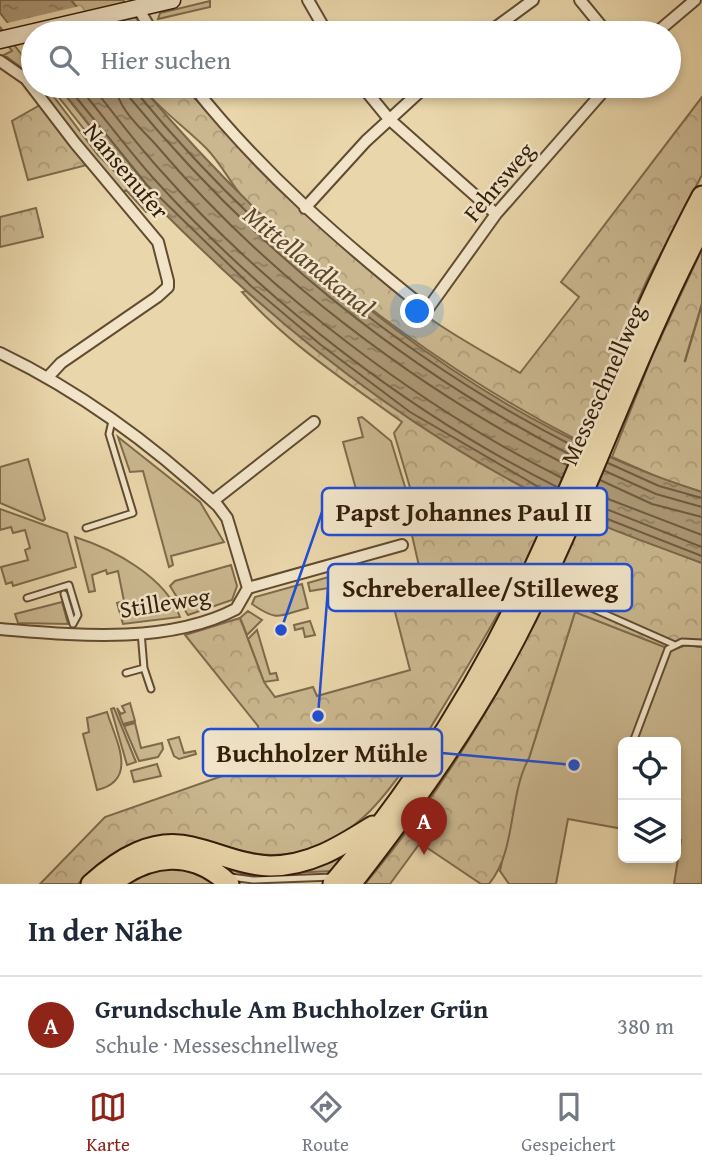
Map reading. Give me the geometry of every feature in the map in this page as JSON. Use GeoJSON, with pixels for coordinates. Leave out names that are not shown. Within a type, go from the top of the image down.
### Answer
{"type":"FeatureCollection","features":[{"type":"Feature","properties":{"kind":"highway","name":"Messeschnellweg"},"geometry":{"type":"LineString","coordinates":[[341,882],[389,825],[420,780],[551,547],[610,411],[661,277],[702,196]]}},
{"type":"Feature","properties":{"kind":"highway","name":"Messeschnellweg"},"geometry":{"type":"LineString","coordinates":[[610,411],[702,226]]}},
{"type":"Feature","properties":{"kind":"highway"},"geometry":{"type":"LineString","coordinates":[[91,884],[122,859],[158,846],[192,847],[249,864],[270,866],[301,862],[389,825]]}},
{"type":"Feature","properties":{"kind":"highway"},"geometry":{"type":"LineString","coordinates":[[111,884],[133,867],[162,859],[181,858],[224,879]]}},
{"type":"Feature","properties":{"kind":"street"},"geometry":{"type":"LineString","coordinates":[[78,21],[172,0]]}},
{"type":"Feature","properties":{"kind":"street"},"geometry":{"type":"LineString","coordinates":[[308,0],[320,21]]}},
{"type":"Feature","properties":{"kind":"street"},"geometry":{"type":"LineString","coordinates":[[504,21],[533,0]]}},
{"type":"Feature","properties":{"kind":"street"},"geometry":{"type":"LineString","coordinates":[[580,0],[597,21]]}},
{"type":"Feature","properties":{"kind":"street"},"geometry":{"type":"LineString","coordinates":[[670,21],[695,0]]}},
{"type":"Feature","properties":{"kind":"street"},"geometry":{"type":"LineString","coordinates":[[138,8],[146,21]]}},
{"type":"Feature","properties":{"kind":"street"},"geometry":{"type":"LineString","coordinates":[[2,39],[21,34]]}},
{"type":"Feature","properties":{"kind":"street","name":"Nansenufer"},"geometry":{"type":"LineString","coordinates":[[0,61],[21,76]]}},
{"type":"Feature","properties":{"kind":"street","name":"Nansenufer"},"geometry":{"type":"LineString","coordinates":[[41,98],[158,242],[169,281],[166,289],[61,363],[48,377]]}},
{"type":"Feature","properties":{"kind":"street"},"geometry":{"type":"LineString","coordinates":[[203,98],[238,140],[305,208],[333,175],[413,98]]}},
{"type":"Feature","properties":{"kind":"street"},"geometry":{"type":"LineString","coordinates":[[372,98],[389,119],[496,214]]}},
{"type":"Feature","properties":{"kind":"street","name":"Fehrsweg"},"geometry":{"type":"LineString","coordinates":[[305,208],[428,310],[496,214],[598,98]]}},
{"type":"Feature","properties":{"kind":"street"},"geometry":{"type":"LineString","coordinates":[[0,353],[48,377],[112,421],[213,501],[227,518],[248,588],[402,545]]}},
{"type":"Feature","properties":{"kind":"street"},"geometry":{"type":"LineString","coordinates":[[213,501],[314,422]]}},
{"type":"Feature","properties":{"kind":"street","name":"Stilleweg"},"geometry":{"type":"LineString","coordinates":[[0,629],[73,628],[141,632],[185,626],[225,614],[243,601],[248,588]]}},
{"type":"Feature","properties":{"kind":"lane"},"geometry":{"type":"LineString","coordinates":[[86,528],[133,513],[109,434],[112,421]]}},
{"type":"Feature","properties":{"kind":"lane"},"geometry":{"type":"LineString","coordinates":[[27,598],[69,584],[78,615],[73,628]]}},
{"type":"Feature","properties":{"kind":"lane"},"geometry":{"type":"LineString","coordinates":[[64,594],[73,628]]}},
{"type":"Feature","properties":{"kind":"lane"},"geometry":{"type":"LineString","coordinates":[[571,599],[676,645]]}},
{"type":"Feature","properties":{"kind":"lane"},"geometry":{"type":"LineString","coordinates":[[141,632],[145,668],[151,689]]}},
{"type":"Feature","properties":{"kind":"lane"},"geometry":{"type":"LineString","coordinates":[[635,737],[668,649],[676,645],[702,643]]}},
{"type":"Feature","properties":{"kind":"lane"},"geometry":{"type":"LineString","coordinates":[[126,673],[145,668]]}},
{"type":"Feature","properties":{"kind":"lane"},"geometry":{"type":"LineString","coordinates":[[224,879],[341,882]]}},
{"type":"Feature","properties":{"kind":"green space"},"geometry":{"type":"Polygon","coordinates":[[[71,0],[123,0],[138,21],[88,21],[71,0]]]}},
{"type":"Feature","properties":{"kind":"green space"},"geometry":{"type":"Polygon","coordinates":[[[210,1],[210,7],[158,19],[160,13],[210,1]]]}},
{"type":"Feature","properties":{"kind":"green space"},"geometry":{"type":"Polygon","coordinates":[[[0,27],[21,54],[21,67],[4,55],[12,51],[0,35],[0,27]]]}},
{"type":"Feature","properties":{"kind":"green space"},"geometry":{"type":"Polygon","coordinates":[[[702,97],[702,175],[647,280],[577,440],[449,364],[329,276],[247,203],[206,148],[152,98],[194,98],[301,207],[362,264],[439,325],[520,373],[579,297],[561,282],[702,97]]]}},
{"type":"Feature","properties":{"kind":"green space"},"geometry":{"type":"Polygon","coordinates":[[[45,98],[55,98],[98,155],[152,208],[146,212],[126,190],[120,194],[45,98]]]}},
{"type":"Feature","properties":{"kind":"green space"},"geometry":{"type":"Polygon","coordinates":[[[59,98],[67,98],[141,191],[121,176],[59,98]]]}},
{"type":"Feature","properties":{"kind":"green space"},"geometry":{"type":"Polygon","coordinates":[[[40,105],[87,165],[28,180],[12,121],[40,105]]]}},
{"type":"Feature","properties":{"kind":"green space"},"geometry":{"type":"Polygon","coordinates":[[[36,208],[43,237],[0,247],[0,217],[36,208]]]}},
{"type":"Feature","properties":{"kind":"green space"},"geometry":{"type":"Polygon","coordinates":[[[702,249],[702,492],[662,479],[612,457],[653,354],[702,249]]]}},
{"type":"Feature","properties":{"kind":"green space"},"geometry":{"type":"Polygon","coordinates":[[[246,291],[319,351],[393,406],[470,456],[554,503],[504,603],[421,743],[381,799],[347,831],[309,850],[275,855],[241,851],[187,837],[153,838],[121,850],[78,884],[40,884],[105,817],[262,762],[258,726],[185,635],[240,618],[264,682],[275,697],[313,687],[317,696],[410,670],[385,573],[419,566],[411,531],[421,525],[394,433],[402,422],[298,345],[242,292],[246,291]]]}},
{"type":"Feature","properties":{"kind":"green space"},"geometry":{"type":"Polygon","coordinates":[[[362,417],[391,441],[410,503],[403,505],[404,510],[354,524],[347,496],[357,493],[343,442],[363,437],[358,418],[362,417]]]}},
{"type":"Feature","properties":{"kind":"green space"},"geometry":{"type":"Polygon","coordinates":[[[118,437],[200,502],[224,542],[171,556],[173,565],[169,567],[143,471],[130,472],[118,437]]]}},
{"type":"Feature","properties":{"kind":"green space"},"geometry":{"type":"Polygon","coordinates":[[[28,459],[45,519],[43,521],[0,503],[0,467],[28,459]]]}},
{"type":"Feature","properties":{"kind":"green space"},"geometry":{"type":"Polygon","coordinates":[[[0,509],[67,533],[76,567],[13,586],[12,582],[6,584],[1,567],[28,560],[25,550],[30,548],[25,530],[13,533],[11,527],[0,530],[0,509]]]}},
{"type":"Feature","properties":{"kind":"green space"},"geometry":{"type":"Polygon","coordinates":[[[583,517],[702,563],[702,647],[686,645],[672,650],[575,612],[522,773],[504,855],[489,884],[481,884],[420,843],[390,884],[365,884],[413,823],[478,726],[535,622],[583,517]]]}},
{"type":"Feature","properties":{"kind":"green space"},"geometry":{"type":"Polygon","coordinates":[[[75,537],[121,557],[151,577],[163,589],[180,617],[123,624],[117,603],[124,601],[118,571],[107,574],[106,570],[92,575],[95,591],[89,592],[75,537]]]}},
{"type":"Feature","properties":{"kind":"green space"},"geometry":{"type":"Polygon","coordinates":[[[231,565],[237,586],[232,600],[188,615],[170,586],[175,581],[231,565]]]}},
{"type":"Feature","properties":{"kind":"green space"},"geometry":{"type":"Polygon","coordinates":[[[332,576],[335,587],[310,591],[308,583],[332,576]]]}},
{"type":"Feature","properties":{"kind":"green space"},"geometry":{"type":"Polygon","coordinates":[[[302,584],[308,608],[279,616],[268,614],[252,604],[255,597],[302,584]]]}},
{"type":"Feature","properties":{"kind":"green space"},"geometry":{"type":"Polygon","coordinates":[[[62,602],[68,624],[18,623],[15,614],[62,602]]]}},
{"type":"Feature","properties":{"kind":"green space"},"geometry":{"type":"Polygon","coordinates":[[[248,611],[262,620],[247,635],[240,618],[248,611]]]}},
{"type":"Feature","properties":{"kind":"green space"},"geometry":{"type":"Polygon","coordinates":[[[575,612],[672,650],[686,645],[702,647],[702,884],[674,884],[677,863],[681,863],[681,737],[618,737],[618,828],[568,819],[556,884],[509,884],[500,871],[520,773],[529,758],[575,612]]]}},
{"type":"Feature","properties":{"kind":"green space"},"geometry":{"type":"Polygon","coordinates":[[[310,621],[315,635],[305,637],[303,628],[295,630],[294,625],[310,621]]]}},
{"type":"Feature","properties":{"kind":"green space"},"geometry":{"type":"Polygon","coordinates":[[[257,630],[270,674],[276,673],[278,680],[264,682],[248,639],[257,630]]]}},
{"type":"Feature","properties":{"kind":"green space"},"geometry":{"type":"Polygon","coordinates":[[[130,703],[135,721],[123,724],[117,708],[121,714],[125,712],[122,706],[130,703]]]}},
{"type":"Feature","properties":{"kind":"green space"},"geometry":{"type":"Polygon","coordinates":[[[114,708],[136,762],[127,765],[111,709],[114,708]]]}},
{"type":"Feature","properties":{"kind":"green space"},"geometry":{"type":"Polygon","coordinates":[[[107,712],[119,747],[121,769],[118,778],[110,785],[97,790],[83,734],[89,732],[87,718],[107,712]]]}},
{"type":"Feature","properties":{"kind":"green space"},"geometry":{"type":"Polygon","coordinates":[[[135,723],[141,748],[162,743],[163,749],[158,757],[139,761],[124,726],[135,723]]]}},
{"type":"Feature","properties":{"kind":"green space"},"geometry":{"type":"Polygon","coordinates":[[[179,737],[184,753],[195,751],[196,754],[179,759],[174,756],[168,740],[179,737]]]}},
{"type":"Feature","properties":{"kind":"green space"},"geometry":{"type":"Polygon","coordinates":[[[157,764],[161,776],[134,782],[131,771],[157,764]]]}},
{"type":"Feature","properties":{"kind":"green space"},"geometry":{"type":"Polygon","coordinates":[[[349,850],[332,871],[248,875],[213,865],[349,850]]]}},
{"type":"Feature","properties":{"kind":"green space"},"geometry":{"type":"Polygon","coordinates":[[[187,867],[219,884],[122,884],[150,868],[187,867]]]}},
{"type":"Feature","properties":{"kind":"water"},"geometry":{"type":"Polygon","coordinates":[[[0,0],[71,0],[88,21],[21,21],[21,40],[0,13],[0,0]]]}},
{"type":"Feature","properties":{"kind":"water","name":"Mittellandkanal"},"geometry":{"type":"Polygon","coordinates":[[[68,98],[152,98],[259,213],[325,272],[394,328],[466,379],[542,424],[621,462],[702,492],[702,563],[560,506],[468,456],[381,399],[258,302],[169,218],[130,176],[68,98]]]}},
{"type":"Feature","properties":{"kind":"pier"},"geometry":{"type":"Polygon","coordinates":[[[80,6],[93,21],[21,21],[21,45],[3,24],[80,6]]]}},
{"type":"Feature","properties":{"kind":"waterway"},"geometry":{"type":"LineString","coordinates":[[685,361],[702,304]]}},
{"type":"Feature","properties":{"kind":"place","name":"Papst Johannes Paul II"},"geometry":{"type":"Point","coordinates":[281,630]}},
{"type":"Feature","properties":{"kind":"place","name":"Schreberallee/Stilleweg"},"geometry":{"type":"Point","coordinates":[318,716]}},
{"type":"Feature","properties":{"kind":"place","name":"Buchholzer Mühle"},"geometry":{"type":"Point","coordinates":[574,765]}},
{"type":"Feature","properties":{"kind":"place","name":"Grundschule Am Buchholzer Grün"},"geometry":{"type":"Point","coordinates":[424,855]}}]}
